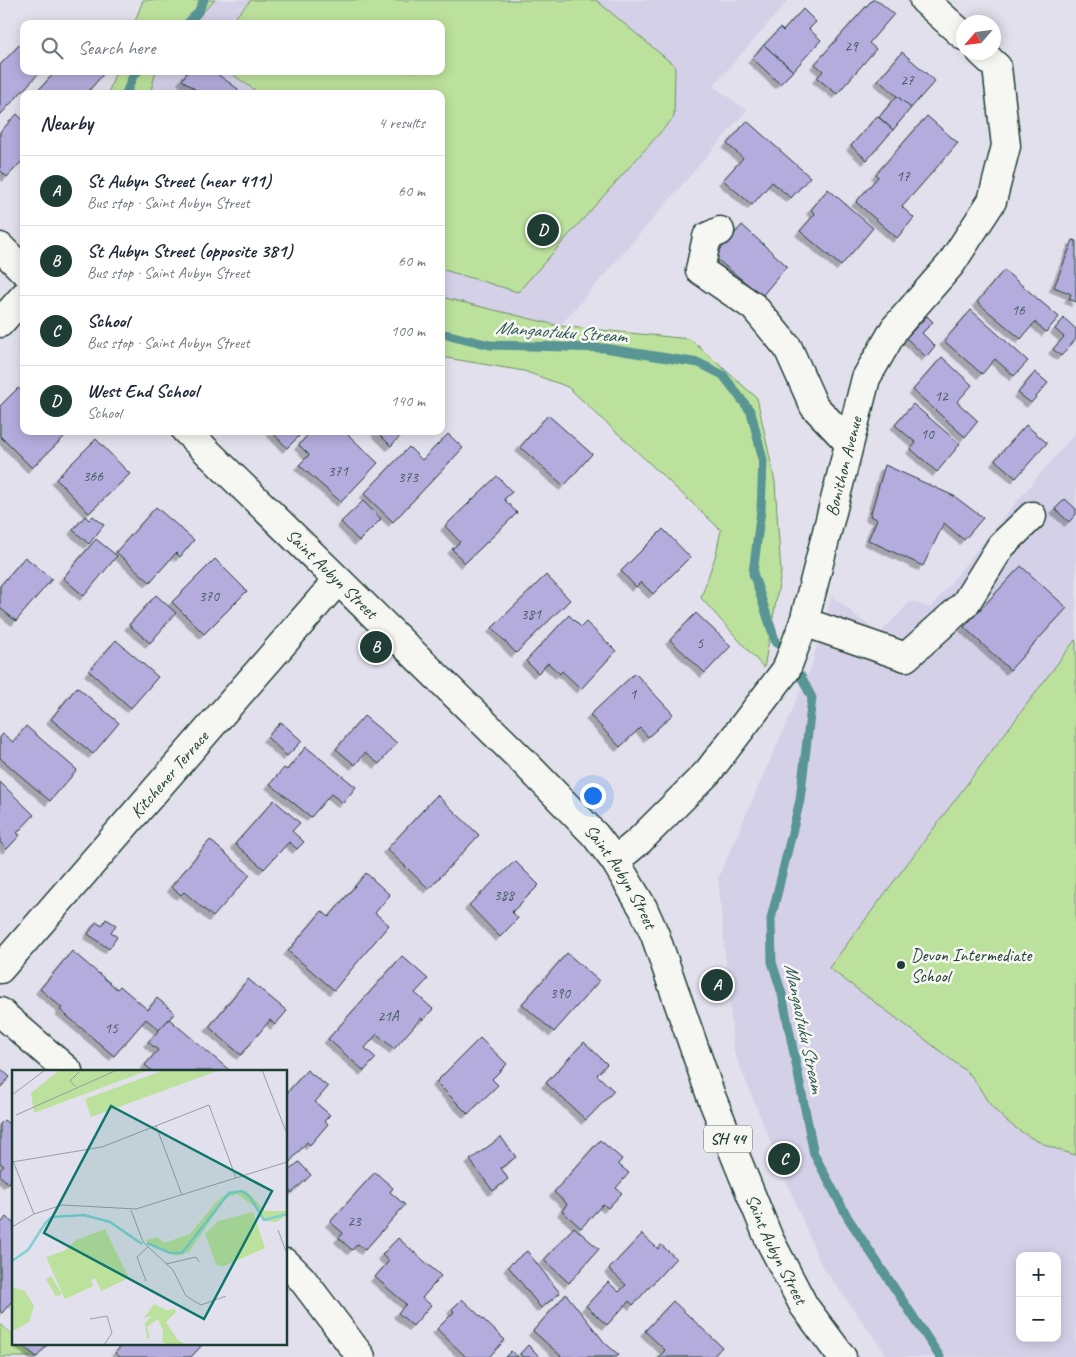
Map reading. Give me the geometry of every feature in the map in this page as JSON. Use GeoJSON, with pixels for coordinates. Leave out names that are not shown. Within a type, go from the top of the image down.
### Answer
{"type":"FeatureCollection","features":[{"type":"Feature","properties":{"kind":"main road"},"geometry":{"type":"LineString","coordinates":[[924,0],[956,29]]}},
{"type":"Feature","properties":{"kind":"main road","name":"Bonithon Avenue"},"geometry":{"type":"LineString","coordinates":[[615,861],[708,772],[786,670],[804,622],[866,378],[895,328],[951,264],[992,200],[1006,146],[997,67],[990,60]]}},
{"type":"Feature","properties":{"kind":"main road"},"geometry":{"type":"LineString","coordinates":[[720,231],[707,237],[700,270],[754,307],[788,348],[814,406],[849,443]]}},
{"type":"Feature","properties":{"kind":"main road"},"geometry":{"type":"LineString","coordinates":[[0,247],[20,267]]}},
{"type":"Feature","properties":{"kind":"main road"},"geometry":{"type":"LineString","coordinates":[[0,323],[20,300]]}},
{"type":"Feature","properties":{"kind":"main road","name":"Saint Aubyn Street"},"geometry":{"type":"LineString","coordinates":[[190,435],[521,759],[595,835],[615,861],[643,908],[655,935],[710,1096],[769,1239],[804,1306],[842,1357]]}},
{"type":"Feature","properties":{"kind":"main road"},"geometry":{"type":"LineString","coordinates":[[804,622],[906,657],[965,604],[1001,546],[1032,516]]}},
{"type":"Feature","properties":{"kind":"main road","name":"Kitchener Terrace"},"geometry":{"type":"LineString","coordinates":[[0,970],[338,580]]}},
{"type":"Feature","properties":{"kind":"main road"},"geometry":{"type":"LineString","coordinates":[[0,1012],[67,1070]]}},
{"type":"Feature","properties":{"kind":"main road"},"geometry":{"type":"LineString","coordinates":[[288,1265],[302,1279],[361,1357]]}},
{"type":"Feature","properties":{"kind":"shaded area"},"geometry":{"type":"Polygon","coordinates":[[[215,0],[789,0],[713,86],[747,110],[560,326],[445,298],[445,90],[151,90],[155,75],[445,75],[445,20],[195,20],[215,0]]]}},
{"type":"Feature","properties":{"kind":"shaded area","name":"Devon Intermediate School"},"geometry":{"type":"Polygon","coordinates":[[[1076,432],[1076,1357],[888,1357],[820,1263],[734,1052],[718,878],[810,670],[832,596],[879,634],[911,601],[931,608],[996,526],[1076,432]]]}},
{"type":"Feature","properties":{"kind":"green space"},"geometry":{"type":"Polygon","coordinates":[[[143,0],[215,0],[195,20],[136,20],[143,0]]]}},
{"type":"Feature","properties":{"kind":"green space"},"geometry":{"type":"Polygon","coordinates":[[[251,0],[596,0],[675,66],[674,117],[518,292],[445,270],[445,90],[254,90],[234,75],[445,75],[445,20],[233,20],[251,0]]]}},
{"type":"Feature","properties":{"kind":"green space"},"geometry":{"type":"Polygon","coordinates":[[[115,75],[155,75],[151,90],[109,90],[115,75]]]}},
{"type":"Feature","properties":{"kind":"green space"},"geometry":{"type":"Polygon","coordinates":[[[445,298],[560,326],[690,339],[757,398],[775,482],[781,573],[764,668],[701,598],[716,554],[721,530],[568,387],[524,371],[445,358],[445,298]]]}},
{"type":"Feature","properties":{"kind":"green space"},"geometry":{"type":"Polygon","coordinates":[[[1075,640],[1076,1155],[1040,1142],[1017,1129],[989,1103],[967,1072],[829,968],[1075,640]]]}},
{"type":"Feature","properties":{"kind":"green space"},"geometry":{"type":"Polygon","coordinates":[[[0,1324],[12,1334],[12,1344],[23,1344],[37,1357],[0,1357],[0,1324]]]}},
{"type":"Feature","properties":{"kind":"building"},"geometry":{"type":"Polygon","coordinates":[[[872,0],[877,0],[894,14],[869,43],[876,49],[837,94],[817,78],[823,71],[815,64],[872,0]]]}},
{"type":"Feature","properties":{"kind":"building"},"geometry":{"type":"Polygon","coordinates":[[[803,9],[816,22],[809,29],[821,40],[793,71],[764,45],[780,28],[783,31],[803,9]]]}},
{"type":"Feature","properties":{"kind":"building"},"geometry":{"type":"Polygon","coordinates":[[[20,44],[20,75],[37,75],[23,90],[20,90],[20,94],[0,115],[0,65],[20,44]]]}},
{"type":"Feature","properties":{"kind":"building"},"geometry":{"type":"Polygon","coordinates":[[[764,45],[793,71],[780,84],[752,58],[764,45]]]}},
{"type":"Feature","properties":{"kind":"building"},"geometry":{"type":"Polygon","coordinates":[[[902,52],[935,81],[911,108],[878,80],[902,52]]]}},
{"type":"Feature","properties":{"kind":"building"},"geometry":{"type":"Polygon","coordinates":[[[52,75],[103,75],[89,90],[39,90],[52,75]]]}},
{"type":"Feature","properties":{"kind":"building"},"geometry":{"type":"Polygon","coordinates":[[[185,75],[219,75],[238,89],[196,90],[182,80],[185,75]]]}},
{"type":"Feature","properties":{"kind":"building"},"geometry":{"type":"Polygon","coordinates":[[[897,96],[911,108],[893,130],[879,117],[897,96]]]}},
{"type":"Feature","properties":{"kind":"building"},"geometry":{"type":"Polygon","coordinates":[[[17,114],[20,117],[20,163],[7,177],[0,170],[0,132],[17,114]]]}},
{"type":"Feature","properties":{"kind":"building"},"geometry":{"type":"Polygon","coordinates":[[[877,116],[893,130],[867,160],[851,146],[877,116]]]}},
{"type":"Feature","properties":{"kind":"building"},"geometry":{"type":"Polygon","coordinates":[[[927,116],[958,143],[902,207],[914,218],[897,238],[856,202],[878,177],[876,174],[927,116]]]}},
{"type":"Feature","properties":{"kind":"building"},"geometry":{"type":"Polygon","coordinates":[[[747,121],[810,177],[791,198],[772,182],[752,205],[723,180],[743,158],[727,144],[747,121]]]}},
{"type":"Feature","properties":{"kind":"building"},"geometry":{"type":"Polygon","coordinates":[[[828,189],[873,228],[841,266],[800,231],[815,214],[811,210],[828,189]]]}},
{"type":"Feature","properties":{"kind":"building"},"geometry":{"type":"Polygon","coordinates":[[[742,225],[787,266],[762,296],[714,257],[742,225]]]}},
{"type":"Feature","properties":{"kind":"building"},"geometry":{"type":"Polygon","coordinates":[[[1073,240],[1076,241],[1076,302],[1069,299],[1071,294],[1054,287],[1073,240]]]}},
{"type":"Feature","properties":{"kind":"building"},"geometry":{"type":"Polygon","coordinates":[[[1004,270],[1059,317],[1046,332],[1035,322],[1021,339],[977,302],[1004,270]]]}},
{"type":"Feature","properties":{"kind":"building"},"geometry":{"type":"Polygon","coordinates":[[[971,310],[1028,361],[1014,376],[995,359],[982,374],[944,341],[971,310]]]}},
{"type":"Feature","properties":{"kind":"building"},"geometry":{"type":"Polygon","coordinates":[[[927,316],[933,322],[922,333],[935,346],[926,357],[906,338],[927,316]]]}},
{"type":"Feature","properties":{"kind":"building"},"geometry":{"type":"Polygon","coordinates":[[[1064,318],[1076,329],[1076,339],[1061,356],[1053,349],[1064,337],[1055,329],[1064,318]]]}},
{"type":"Feature","properties":{"kind":"building"},"geometry":{"type":"Polygon","coordinates":[[[942,357],[972,385],[957,402],[978,421],[965,437],[913,390],[942,357]]]}},
{"type":"Feature","properties":{"kind":"building"},"geometry":{"type":"Polygon","coordinates":[[[1035,372],[1048,383],[1031,403],[1018,393],[1035,372]]]}},
{"type":"Feature","properties":{"kind":"building"},"geometry":{"type":"Polygon","coordinates":[[[18,388],[20,390],[20,435],[66,435],[32,468],[0,436],[0,406],[18,388]]]}},
{"type":"Feature","properties":{"kind":"building"},"geometry":{"type":"Polygon","coordinates":[[[913,404],[960,444],[937,472],[911,449],[916,443],[895,425],[913,404]]]}},
{"type":"Feature","properties":{"kind":"building"},"geometry":{"type":"Polygon","coordinates":[[[548,415],[592,454],[564,486],[520,447],[548,415]]]}},
{"type":"Feature","properties":{"kind":"building"},"geometry":{"type":"Polygon","coordinates":[[[1026,425],[1047,443],[1016,478],[995,460],[1026,425]]]}},
{"type":"Feature","properties":{"kind":"building"},"geometry":{"type":"Polygon","coordinates":[[[448,434],[463,448],[393,522],[364,494],[409,447],[422,460],[448,434]]]}},
{"type":"Feature","properties":{"kind":"building"},"geometry":{"type":"Polygon","coordinates":[[[275,435],[300,435],[287,448],[275,435]]]}},
{"type":"Feature","properties":{"kind":"building"},"geometry":{"type":"Polygon","coordinates":[[[308,435],[348,435],[378,463],[341,502],[299,465],[309,455],[299,445],[308,435]]]}},
{"type":"Feature","properties":{"kind":"building"},"geometry":{"type":"Polygon","coordinates":[[[380,435],[401,435],[391,446],[380,435]]]}},
{"type":"Feature","properties":{"kind":"building"},"geometry":{"type":"Polygon","coordinates":[[[96,439],[130,474],[89,513],[56,479],[96,439]]]}},
{"type":"Feature","properties":{"kind":"building"},"geometry":{"type":"Polygon","coordinates":[[[885,465],[954,496],[983,518],[964,540],[944,523],[923,566],[868,540],[877,519],[870,516],[885,465]]]}},
{"type":"Feature","properties":{"kind":"building"},"geometry":{"type":"Polygon","coordinates":[[[497,476],[512,492],[504,499],[517,513],[465,563],[452,549],[460,542],[445,526],[497,476]]]}},
{"type":"Feature","properties":{"kind":"building"},"geometry":{"type":"Polygon","coordinates":[[[1065,499],[1076,509],[1076,514],[1069,522],[1055,509],[1065,499]]]}},
{"type":"Feature","properties":{"kind":"building"},"geometry":{"type":"Polygon","coordinates":[[[363,501],[381,519],[359,541],[341,522],[363,501]]]}},
{"type":"Feature","properties":{"kind":"building"},"geometry":{"type":"Polygon","coordinates":[[[156,507],[194,540],[180,557],[176,553],[150,582],[116,552],[156,507]]]}},
{"type":"Feature","properties":{"kind":"building"},"geometry":{"type":"Polygon","coordinates":[[[85,516],[89,520],[93,516],[104,525],[89,544],[73,530],[85,516]]]}},
{"type":"Feature","properties":{"kind":"building"},"geometry":{"type":"Polygon","coordinates":[[[663,529],[690,557],[653,594],[641,582],[636,587],[621,571],[663,529]]]}},
{"type":"Feature","properties":{"kind":"building"},"geometry":{"type":"Polygon","coordinates":[[[96,539],[117,556],[84,596],[63,578],[96,539]]]}},
{"type":"Feature","properties":{"kind":"building"},"geometry":{"type":"Polygon","coordinates":[[[25,557],[52,579],[16,621],[0,608],[0,586],[25,557]]]}},
{"type":"Feature","properties":{"kind":"building"},"geometry":{"type":"Polygon","coordinates":[[[215,559],[247,591],[204,634],[172,602],[215,559]]]}},
{"type":"Feature","properties":{"kind":"building"},"geometry":{"type":"Polygon","coordinates":[[[1021,566],[1067,608],[1010,670],[964,627],[1021,566]]]}},
{"type":"Feature","properties":{"kind":"building"},"geometry":{"type":"Polygon","coordinates":[[[546,575],[570,600],[516,653],[492,628],[546,575]]]}},
{"type":"Feature","properties":{"kind":"building"},"geometry":{"type":"Polygon","coordinates":[[[156,595],[176,613],[150,643],[129,625],[156,595]]]}},
{"type":"Feature","properties":{"kind":"building"},"geometry":{"type":"Polygon","coordinates":[[[696,613],[731,646],[705,673],[670,640],[696,613]]]}},
{"type":"Feature","properties":{"kind":"building"},"geometry":{"type":"Polygon","coordinates":[[[569,615],[581,627],[586,622],[616,651],[581,689],[562,671],[560,674],[548,663],[538,673],[526,661],[569,615]]]}},
{"type":"Feature","properties":{"kind":"building"},"geometry":{"type":"Polygon","coordinates":[[[116,640],[158,677],[131,708],[89,671],[116,640]]]}},
{"type":"Feature","properties":{"kind":"building"},"geometry":{"type":"Polygon","coordinates":[[[635,673],[673,714],[648,737],[640,728],[620,747],[590,715],[635,673]]]}},
{"type":"Feature","properties":{"kind":"building"},"geometry":{"type":"Polygon","coordinates":[[[77,687],[119,723],[93,754],[51,719],[77,687]]]}},
{"type":"Feature","properties":{"kind":"building"},"geometry":{"type":"Polygon","coordinates":[[[364,716],[397,743],[379,764],[365,753],[355,765],[336,749],[364,716]]]}},
{"type":"Feature","properties":{"kind":"building"},"geometry":{"type":"Polygon","coordinates":[[[281,722],[302,741],[287,756],[267,737],[281,722]]]}},
{"type":"Feature","properties":{"kind":"building"},"geometry":{"type":"Polygon","coordinates":[[[26,726],[77,770],[50,801],[0,758],[0,737],[3,734],[13,742],[26,726]]]}},
{"type":"Feature","properties":{"kind":"building"},"geometry":{"type":"Polygon","coordinates":[[[306,747],[356,787],[343,803],[331,794],[311,817],[270,784],[284,768],[287,770],[306,747]]]}},
{"type":"Feature","properties":{"kind":"building"},"geometry":{"type":"Polygon","coordinates":[[[0,782],[34,815],[17,833],[20,835],[7,849],[0,842],[0,782]]]}},
{"type":"Feature","properties":{"kind":"building"},"geometry":{"type":"Polygon","coordinates":[[[437,795],[479,835],[429,889],[387,849],[437,795]]]}},
{"type":"Feature","properties":{"kind":"building"},"geometry":{"type":"Polygon","coordinates":[[[274,800],[300,823],[292,831],[304,842],[297,849],[289,842],[264,869],[235,844],[274,800]]]}},
{"type":"Feature","properties":{"kind":"building"},"geometry":{"type":"Polygon","coordinates":[[[210,840],[250,875],[213,917],[184,892],[181,895],[171,887],[210,840]]]}},
{"type":"Feature","properties":{"kind":"building"},"geometry":{"type":"Polygon","coordinates":[[[515,861],[539,885],[512,912],[518,918],[500,937],[469,905],[515,861]]]}},
{"type":"Feature","properties":{"kind":"building"},"geometry":{"type":"Polygon","coordinates":[[[366,873],[390,895],[375,913],[389,925],[334,990],[288,951],[322,911],[329,917],[366,873]]]}},
{"type":"Feature","properties":{"kind":"building"},"geometry":{"type":"Polygon","coordinates":[[[106,919],[116,925],[111,932],[117,937],[109,949],[88,934],[96,922],[102,926],[106,919]]]}},
{"type":"Feature","properties":{"kind":"building"},"geometry":{"type":"Polygon","coordinates":[[[72,951],[117,989],[120,986],[148,1010],[157,998],[175,1013],[159,1030],[146,1019],[114,1056],[60,1010],[62,1008],[40,989],[72,951]]]}},
{"type":"Feature","properties":{"kind":"building"},"geometry":{"type":"Polygon","coordinates":[[[567,953],[599,981],[554,1032],[522,1004],[567,953]]]}},
{"type":"Feature","properties":{"kind":"building"},"geometry":{"type":"Polygon","coordinates":[[[402,956],[428,979],[415,993],[433,1009],[423,1020],[421,1018],[394,1049],[377,1034],[365,1048],[376,1058],[364,1071],[328,1039],[402,956]]]}},
{"type":"Feature","properties":{"kind":"building"},"geometry":{"type":"Polygon","coordinates":[[[248,979],[287,1011],[275,1025],[270,1020],[241,1055],[209,1027],[248,979]]]}},
{"type":"Feature","properties":{"kind":"building"},"geometry":{"type":"Polygon","coordinates":[[[169,1019],[229,1070],[151,1070],[145,1065],[158,1050],[148,1042],[169,1019]]]}},
{"type":"Feature","properties":{"kind":"building"},"geometry":{"type":"Polygon","coordinates":[[[480,1038],[507,1064],[492,1079],[498,1085],[468,1114],[436,1082],[480,1038]]]}},
{"type":"Feature","properties":{"kind":"building"},"geometry":{"type":"Polygon","coordinates":[[[584,1042],[607,1064],[597,1075],[614,1091],[586,1120],[546,1083],[584,1042]]]}},
{"type":"Feature","properties":{"kind":"building"},"geometry":{"type":"Polygon","coordinates":[[[0,1068],[10,1077],[0,1088],[0,1068]]]}},
{"type":"Feature","properties":{"kind":"building"},"geometry":{"type":"Polygon","coordinates":[[[307,1070],[328,1087],[315,1102],[330,1115],[324,1121],[328,1124],[310,1145],[307,1142],[288,1164],[288,1092],[307,1070]]]}},
{"type":"Feature","properties":{"kind":"building"},"geometry":{"type":"Polygon","coordinates":[[[4,1120],[12,1126],[12,1180],[8,1183],[0,1176],[0,1170],[4,1166],[0,1163],[0,1124],[4,1120]]]}},
{"type":"Feature","properties":{"kind":"building"},"geometry":{"type":"Polygon","coordinates":[[[501,1137],[516,1157],[501,1168],[508,1179],[493,1191],[470,1160],[501,1137]]]}},
{"type":"Feature","properties":{"kind":"building"},"geometry":{"type":"Polygon","coordinates":[[[600,1140],[622,1159],[618,1164],[629,1173],[616,1188],[622,1193],[608,1208],[603,1204],[581,1228],[562,1211],[567,1204],[554,1192],[600,1140]]]}},
{"type":"Feature","properties":{"kind":"building"},"geometry":{"type":"Polygon","coordinates":[[[299,1162],[311,1175],[292,1193],[288,1189],[288,1171],[299,1162]]]}},
{"type":"Feature","properties":{"kind":"building"},"geometry":{"type":"Polygon","coordinates":[[[375,1172],[393,1188],[390,1192],[405,1205],[365,1250],[358,1244],[352,1250],[339,1238],[343,1233],[330,1222],[375,1172]]]}},
{"type":"Feature","properties":{"kind":"building"},"geometry":{"type":"Polygon","coordinates":[[[6,1217],[12,1222],[12,1303],[2,1313],[0,1311],[0,1225],[6,1217]]]}},
{"type":"Feature","properties":{"kind":"building"},"geometry":{"type":"Polygon","coordinates":[[[574,1227],[599,1249],[569,1283],[544,1260],[574,1227]]]}},
{"type":"Feature","properties":{"kind":"building"},"geometry":{"type":"Polygon","coordinates":[[[642,1234],[658,1249],[661,1245],[676,1258],[633,1305],[629,1301],[607,1325],[586,1306],[608,1282],[619,1292],[626,1285],[609,1269],[642,1234]]]}},
{"type":"Feature","properties":{"kind":"building"},"geometry":{"type":"Polygon","coordinates":[[[398,1238],[441,1276],[422,1298],[431,1305],[413,1326],[398,1313],[406,1304],[375,1277],[389,1261],[382,1255],[398,1238]]]}},
{"type":"Feature","properties":{"kind":"building"},"geometry":{"type":"Polygon","coordinates":[[[527,1251],[560,1293],[541,1308],[508,1266],[527,1251]]]}},
{"type":"Feature","properties":{"kind":"building"},"geometry":{"type":"Polygon","coordinates":[[[566,1294],[605,1343],[619,1355],[617,1357],[562,1357],[533,1331],[566,1294]]]}},
{"type":"Feature","properties":{"kind":"building"},"geometry":{"type":"Polygon","coordinates":[[[462,1299],[505,1340],[489,1357],[466,1357],[437,1329],[454,1312],[452,1309],[462,1299]]]}},
{"type":"Feature","properties":{"kind":"building"},"geometry":{"type":"Polygon","coordinates":[[[673,1301],[722,1347],[713,1357],[659,1357],[665,1350],[645,1331],[673,1301]]]}},
{"type":"Feature","properties":{"kind":"building"},"geometry":{"type":"Polygon","coordinates":[[[20,1344],[48,1344],[37,1357],[20,1344]]]}},
{"type":"Feature","properties":{"kind":"building"},"geometry":{"type":"Polygon","coordinates":[[[123,1344],[203,1344],[191,1357],[120,1357],[115,1353],[123,1344]]]}},
{"type":"Feature","properties":{"kind":"building"},"geometry":{"type":"Polygon","coordinates":[[[528,1345],[540,1357],[523,1357],[520,1354],[528,1345]]]}},
{"type":"Feature","properties":{"kind":"building"},"geometry":{"type":"Polygon","coordinates":[[[511,1351],[518,1357],[505,1357],[511,1351]]]}},
{"type":"Feature","properties":{"kind":"waterway","name":"Mangaotuku Stream"},"geometry":{"type":"LineString","coordinates":[[191,20],[198,12],[204,0]]}},
{"type":"Feature","properties":{"kind":"waterway","name":"Mangaotuku Stream"},"geometry":{"type":"LineString","coordinates":[[128,90],[134,75]]}},
{"type":"Feature","properties":{"kind":"waterway","name":"Mangaotuku Stream"},"geometry":{"type":"LineString","coordinates":[[445,334],[490,345],[604,348],[699,363],[723,375],[751,412],[763,460],[761,510],[753,573],[776,643]]}},
{"type":"Feature","properties":{"kind":"waterway","name":"Mangaotuku Stream"},"geometry":{"type":"LineString","coordinates":[[801,676],[812,698],[800,800],[771,919],[772,962],[782,994],[814,1154],[848,1218],[940,1357]]}},
{"type":"Feature","properties":{"kind":"place","name":"West End School"},"geometry":{"type":"Point","coordinates":[543,230]}},
{"type":"Feature","properties":{"kind":"place","name":"St Aubyn Street (opposite 381)"},"geometry":{"type":"Point","coordinates":[376,647]}},
{"type":"Feature","properties":{"kind":"place","name":"Devon Intermediate School"},"geometry":{"type":"Point","coordinates":[901,965]}},
{"type":"Feature","properties":{"kind":"place","name":"St Aubyn Street (near 411)"},"geometry":{"type":"Point","coordinates":[717,985]}},
{"type":"Feature","properties":{"kind":"place","name":"School"},"geometry":{"type":"Point","coordinates":[784,1159]}}]}
